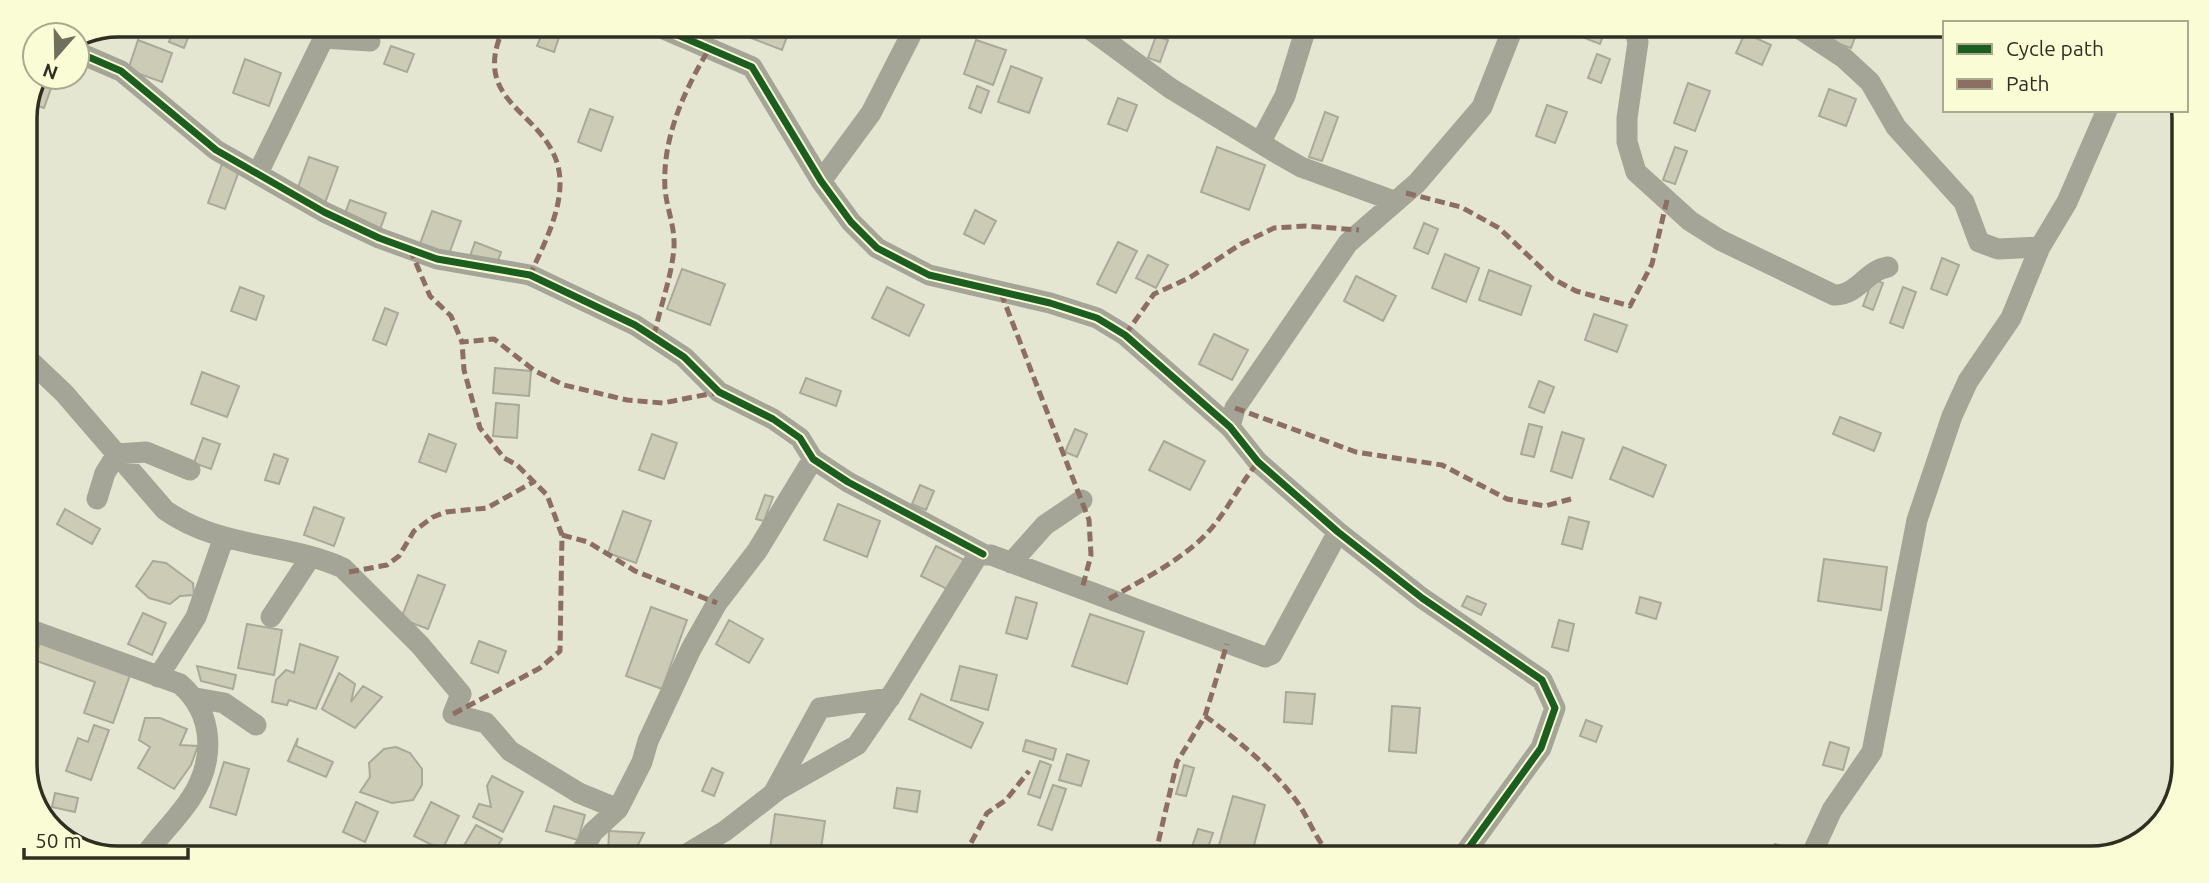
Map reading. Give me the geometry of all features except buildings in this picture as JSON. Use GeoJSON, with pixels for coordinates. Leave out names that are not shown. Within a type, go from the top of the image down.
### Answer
{"type":"FeatureCollection","features":[{"type":"Feature","properties":{"kind":"street"},"geometry":{"type":"LineString","coordinates":[[258,173],[324,37]]}},
{"type":"Feature","properties":{"kind":"street"},"geometry":{"type":"LineString","coordinates":[[350,37],[370,41]]}},
{"type":"Feature","properties":{"kind":"street"},"geometry":{"type":"LineString","coordinates":[[682,37],[752,67],[821,181],[851,222],[877,248],[929,275],[1050,303],[1097,318],[1125,335],[1230,427],[1258,462],[1338,531],[1422,598],[1542,680],[1555,708],[1541,748],[1470,846]]}},
{"type":"Feature","properties":{"kind":"street"},"geometry":{"type":"LineString","coordinates":[[821,181],[843,147],[871,113],[910,37]]}},
{"type":"Feature","properties":{"kind":"street"},"geometry":{"type":"LineString","coordinates":[[1101,37],[1170,88],[1301,167],[1394,201]]}},
{"type":"Feature","properties":{"kind":"street"},"geometry":{"type":"LineString","coordinates":[[1260,143],[1285,96],[1303,37]]}},
{"type":"Feature","properties":{"kind":"street"},"geometry":{"type":"LineString","coordinates":[[1230,427],[1235,408],[1348,243],[1417,183],[1482,107],[1509,37]]}},
{"type":"Feature","properties":{"kind":"street"},"geometry":{"type":"LineString","coordinates":[[1637,37],[1627,118],[1627,142],[1636,172],[1690,221],[1720,240],[1834,295],[1854,291],[1869,276],[1888,267]]}},
{"type":"Feature","properties":{"kind":"street"},"geometry":{"type":"LineString","coordinates":[[1812,37],[1844,58],[1870,82],[1896,127],[1964,202],[1979,242],[1998,249],[2040,247]]}},
{"type":"Feature","properties":{"kind":"street"},"geometry":{"type":"LineString","coordinates":[[91,58],[121,71],[216,150],[324,212],[379,238],[437,259],[530,275],[635,325],[684,357],[719,392],[773,419],[800,438],[813,459],[848,482],[983,554],[1265,657],[1272,654],[1338,531]]}},
{"type":"Feature","properties":{"kind":"street"},"geometry":{"type":"LineString","coordinates":[[1816,846],[1832,810],[1872,752],[1917,520],[1937,456],[1968,381],[2011,318],[2040,247],[2067,202],[2106,112]]}},
{"type":"Feature","properties":{"kind":"street"},"geometry":{"type":"LineString","coordinates":[[37,367],[64,393],[165,510],[181,522],[224,537],[327,561],[349,572],[420,645],[461,694],[453,713],[486,723],[510,751],[579,793],[618,808]]}},
{"type":"Feature","properties":{"kind":"street"},"geometry":{"type":"LineString","coordinates":[[117,454],[146,452],[190,470]]}},
{"type":"Feature","properties":{"kind":"street"},"geometry":{"type":"LineString","coordinates":[[97,499],[106,473],[117,454]]}},
{"type":"Feature","properties":{"kind":"street"},"geometry":{"type":"LineString","coordinates":[[585,846],[593,832],[618,808],[642,762],[648,741],[691,649],[726,590],[757,551],[813,459]]}},
{"type":"Feature","properties":{"kind":"street"},"geometry":{"type":"LineString","coordinates":[[1011,563],[1045,525],[1082,500]]}},
{"type":"Feature","properties":{"kind":"street"},"geometry":{"type":"LineString","coordinates":[[158,677],[196,617],[224,537]]}},
{"type":"Feature","properties":{"kind":"street"},"geometry":{"type":"LineString","coordinates":[[700,846],[725,831],[772,794],[857,745],[890,698],[975,558],[983,554]]}},
{"type":"Feature","properties":{"kind":"street"},"geometry":{"type":"LineString","coordinates":[[271,617],[310,558]]}},
{"type":"Feature","properties":{"kind":"street"},"geometry":{"type":"LineString","coordinates":[[37,632],[180,684],[196,698],[204,712],[208,743],[205,761],[192,797],[152,846]]}},
{"type":"Feature","properties":{"kind":"street"},"geometry":{"type":"LineString","coordinates":[[196,698],[224,703],[256,725]]}},
{"type":"Feature","properties":{"kind":"street"},"geometry":{"type":"LineString","coordinates":[[772,794],[820,708],[890,698]]}},
{"type":"Feature","properties":{"kind":"marked path"},"geometry":{"type":"LineString","coordinates":[[501,37],[496,51],[495,72],[501,89],[550,147],[558,166],[560,180],[553,222],[530,275]]}},
{"type":"Feature","properties":{"kind":"marked path"},"geometry":{"type":"LineString","coordinates":[[654,336],[674,247],[665,189],[667,152],[683,98],[709,49]]}},
{"type":"Feature","properties":{"kind":"marked path"},"geometry":{"type":"LineString","coordinates":[[1406,193],[1461,207],[1499,228],[1553,279],[1576,291],[1630,306],[1652,264],[1667,200]]}},
{"type":"Feature","properties":{"kind":"marked path"},"geometry":{"type":"LineString","coordinates":[[1125,335],[1154,294],[1189,278],[1241,244],[1274,228],[1306,226],[1359,230]]}},
{"type":"Feature","properties":{"kind":"marked path"},"geometry":{"type":"LineString","coordinates":[[410,249],[430,296],[451,316],[462,342],[494,339],[535,371],[564,385],[627,400],[663,403],[719,392]]}},
{"type":"Feature","properties":{"kind":"marked path"},"geometry":{"type":"LineString","coordinates":[[1001,293],[1089,520],[1091,555],[1082,589]]}},
{"type":"Feature","properties":{"kind":"marked path"},"geometry":{"type":"LineString","coordinates":[[453,714],[540,668],[560,651],[562,535],[547,495],[517,465],[504,458],[480,428],[464,370],[462,342]]}},
{"type":"Feature","properties":{"kind":"marked path"},"geometry":{"type":"LineString","coordinates":[[1235,408],[1356,452],[1442,465],[1507,499],[1545,506],[1571,499]]}},
{"type":"Feature","properties":{"kind":"marked path"},"geometry":{"type":"LineString","coordinates":[[1109,599],[1193,547],[1220,517],[1258,462]]}},
{"type":"Feature","properties":{"kind":"marked path"},"geometry":{"type":"LineString","coordinates":[[349,572],[387,565],[399,556],[414,531],[433,517],[446,512],[487,508],[535,481]]}},
{"type":"Feature","properties":{"kind":"marked path"},"geometry":{"type":"LineString","coordinates":[[562,535],[588,542],[635,571],[717,603]]}},
{"type":"Feature","properties":{"kind":"marked path"},"geometry":{"type":"LineString","coordinates":[[1157,846],[1177,762],[1205,716],[1227,644]]}},
{"type":"Feature","properties":{"kind":"marked path"},"geometry":{"type":"LineString","coordinates":[[1205,716],[1244,746],[1280,781],[1300,806],[1323,846]]}},
{"type":"Feature","properties":{"kind":"marked path"},"geometry":{"type":"LineString","coordinates":[[969,846],[987,813],[1006,800],[1029,771]]}},
{"type":"Feature","properties":{"kind":"cycle path"},"geometry":{"type":"LineString","coordinates":[[682,37],[752,67],[821,181],[851,222],[877,248],[929,275],[1050,303],[1097,318],[1125,335],[1230,427],[1258,462],[1338,532],[1422,598],[1542,680],[1555,708],[1541,748],[1470,846]]}},
{"type":"Feature","properties":{"kind":"cycle path"},"geometry":{"type":"LineString","coordinates":[[91,58],[121,71],[216,150],[324,212],[379,238],[437,259],[530,275],[635,325],[684,357],[719,392],[773,419],[800,438],[813,459],[848,482],[983,554]]}}]}
